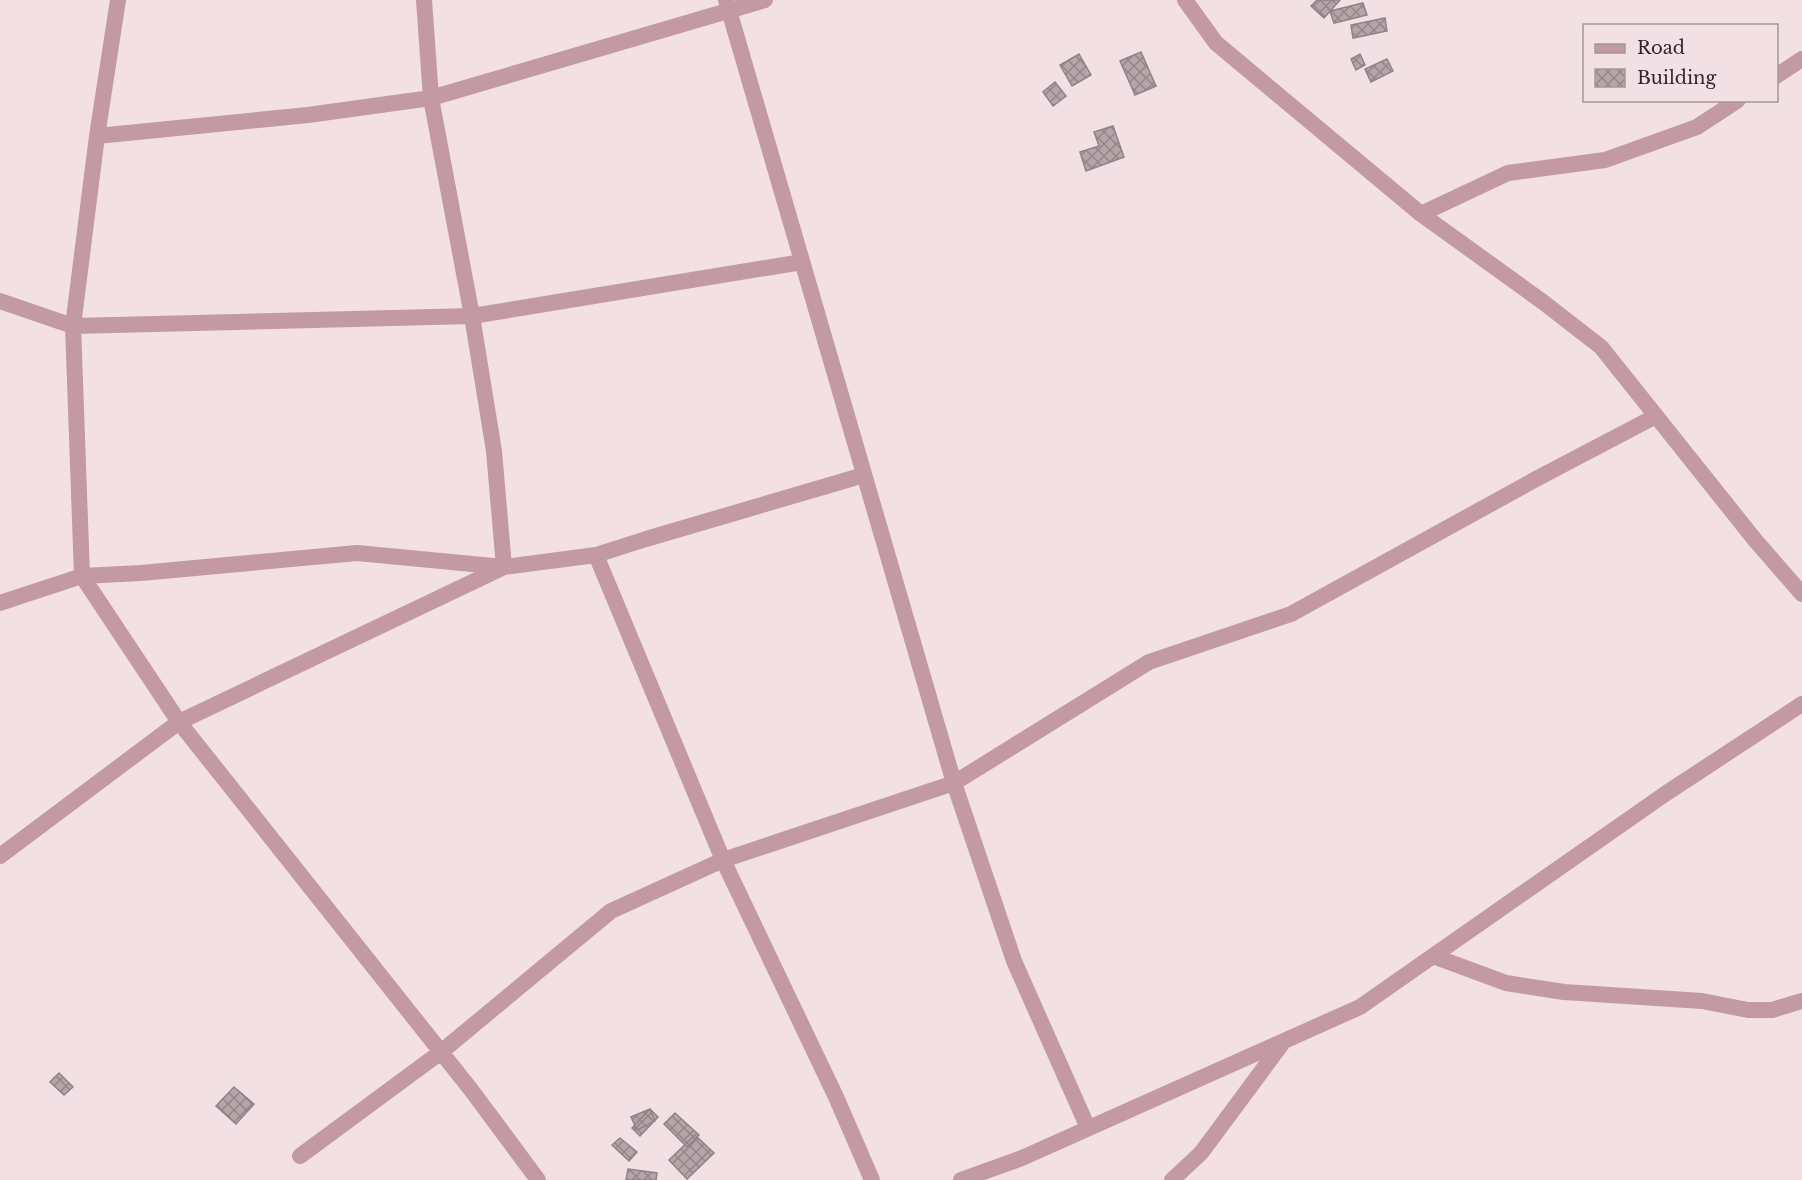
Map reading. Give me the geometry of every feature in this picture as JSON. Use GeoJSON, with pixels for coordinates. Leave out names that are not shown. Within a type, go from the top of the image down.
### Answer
{"type":"FeatureCollection","features":[{"type":"Feature","properties":{"kind":"street"},"geometry":{"type":"LineString","coordinates":[[118,0],[97,136],[73,326],[82,576],[179,722],[441,1052],[538,1180]]}},
{"type":"Feature","properties":{"kind":"street"},"geometry":{"type":"LineString","coordinates":[[424,0],[432,98],[494,451],[504,567]]}},
{"type":"Feature","properties":{"kind":"street"},"geometry":{"type":"LineString","coordinates":[[97,136],[308,115],[432,98],[727,5],[765,0]]}},
{"type":"Feature","properties":{"kind":"street"},"geometry":{"type":"LineString","coordinates":[[1185,0],[1216,43],[1421,214],[1601,347],[1755,540],[1802,594]]}},
{"type":"Feature","properties":{"kind":"street"},"geometry":{"type":"LineString","coordinates":[[727,5],[954,783],[1014,961],[1088,1128]]}},
{"type":"Feature","properties":{"kind":"street"},"geometry":{"type":"LineString","coordinates":[[1778,75],[1802,60]]}},
{"type":"Feature","properties":{"kind":"street"},"geometry":{"type":"LineString","coordinates":[[1421,214],[1508,173],[1605,160],[1697,127],[1735,102]]}},
{"type":"Feature","properties":{"kind":"street"},"geometry":{"type":"LineString","coordinates":[[0,301],[73,326],[472,316],[802,262]]}},
{"type":"Feature","properties":{"kind":"street"},"geometry":{"type":"LineString","coordinates":[[300,1156],[441,1052],[611,911],[723,860],[954,783],[1149,662],[1291,614],[1536,479],[1656,416]]}},
{"type":"Feature","properties":{"kind":"street"},"geometry":{"type":"LineString","coordinates":[[0,603],[82,576],[141,573],[357,553],[504,567],[596,555],[864,475]]}},
{"type":"Feature","properties":{"kind":"street"},"geometry":{"type":"LineString","coordinates":[[596,555],[723,860],[836,1097],[872,1180]]}},
{"type":"Feature","properties":{"kind":"street"},"geometry":{"type":"LineString","coordinates":[[0,856],[179,722],[504,567]]}},
{"type":"Feature","properties":{"kind":"street"},"geometry":{"type":"LineString","coordinates":[[961,1180],[1022,1158],[1360,1006],[1665,794],[1802,704]]}},
{"type":"Feature","properties":{"kind":"street"},"geometry":{"type":"LineString","coordinates":[[1433,956],[1506,983],[1564,992],[1702,1000],[1748,1010],[1772,1010],[1802,1002]]}},
{"type":"Feature","properties":{"kind":"street"},"geometry":{"type":"LineString","coordinates":[[1172,1180],[1201,1153],[1285,1040]]}},
{"type":"Feature","properties":{"kind":"building"},"geometry":{"type":"Polygon","coordinates":[[[1317,0],[1340,0],[1324,18],[1311,6],[1317,0]]]}},
{"type":"Feature","properties":{"kind":"building"},"geometry":{"type":"Polygon","coordinates":[[[1363,3],[1367,15],[1334,23],[1330,11],[1363,3]]]}},
{"type":"Feature","properties":{"kind":"building"},"geometry":{"type":"Polygon","coordinates":[[[1385,18],[1387,31],[1353,38],[1351,25],[1385,18]]]}},
{"type":"Feature","properties":{"kind":"building"},"geometry":{"type":"Polygon","coordinates":[[[1141,52],[1156,86],[1135,95],[1120,61],[1141,52]]]}},
{"type":"Feature","properties":{"kind":"building"},"geometry":{"type":"Polygon","coordinates":[[[1079,54],[1091,75],[1072,86],[1060,65],[1079,54]]]}},
{"type":"Feature","properties":{"kind":"building"},"geometry":{"type":"Polygon","coordinates":[[[1360,54],[1365,65],[1356,70],[1351,59],[1360,54]]]}},
{"type":"Feature","properties":{"kind":"building"},"geometry":{"type":"Polygon","coordinates":[[[1387,59],[1393,71],[1371,82],[1365,69],[1387,59]]]}},
{"type":"Feature","properties":{"kind":"building"},"geometry":{"type":"Polygon","coordinates":[[[1055,82],[1066,96],[1053,106],[1043,92],[1055,82]]]}},
{"type":"Feature","properties":{"kind":"building"},"geometry":{"type":"Polygon","coordinates":[[[1113,126],[1124,157],[1086,171],[1080,152],[1099,146],[1094,132],[1113,126]]]}},
{"type":"Feature","properties":{"kind":"building"},"geometry":{"type":"Polygon","coordinates":[[[59,1073],[73,1087],[64,1095],[50,1082],[59,1073]]]}},
{"type":"Feature","properties":{"kind":"building"},"geometry":{"type":"Polygon","coordinates":[[[234,1087],[254,1104],[236,1124],[216,1106],[234,1087]]]}},
{"type":"Feature","properties":{"kind":"building"},"geometry":{"type":"Polygon","coordinates":[[[650,1109],[655,1121],[637,1130],[631,1117],[650,1109]]]}},
{"type":"Feature","properties":{"kind":"building"},"geometry":{"type":"Polygon","coordinates":[[[650,1109],[658,1117],[640,1136],[632,1128],[650,1109]]]}},
{"type":"Feature","properties":{"kind":"building"},"geometry":{"type":"Polygon","coordinates":[[[675,1113],[699,1135],[687,1147],[664,1124],[675,1113]]]}},
{"type":"Feature","properties":{"kind":"building"},"geometry":{"type":"Polygon","coordinates":[[[695,1135],[714,1153],[687,1179],[669,1160],[695,1135]]]}},
{"type":"Feature","properties":{"kind":"building"},"geometry":{"type":"Polygon","coordinates":[[[620,1138],[637,1152],[629,1161],[612,1145],[620,1138]]]}},
{"type":"Feature","properties":{"kind":"building"},"geometry":{"type":"Polygon","coordinates":[[[628,1169],[657,1173],[656,1180],[626,1180],[628,1169]]]}}]}
